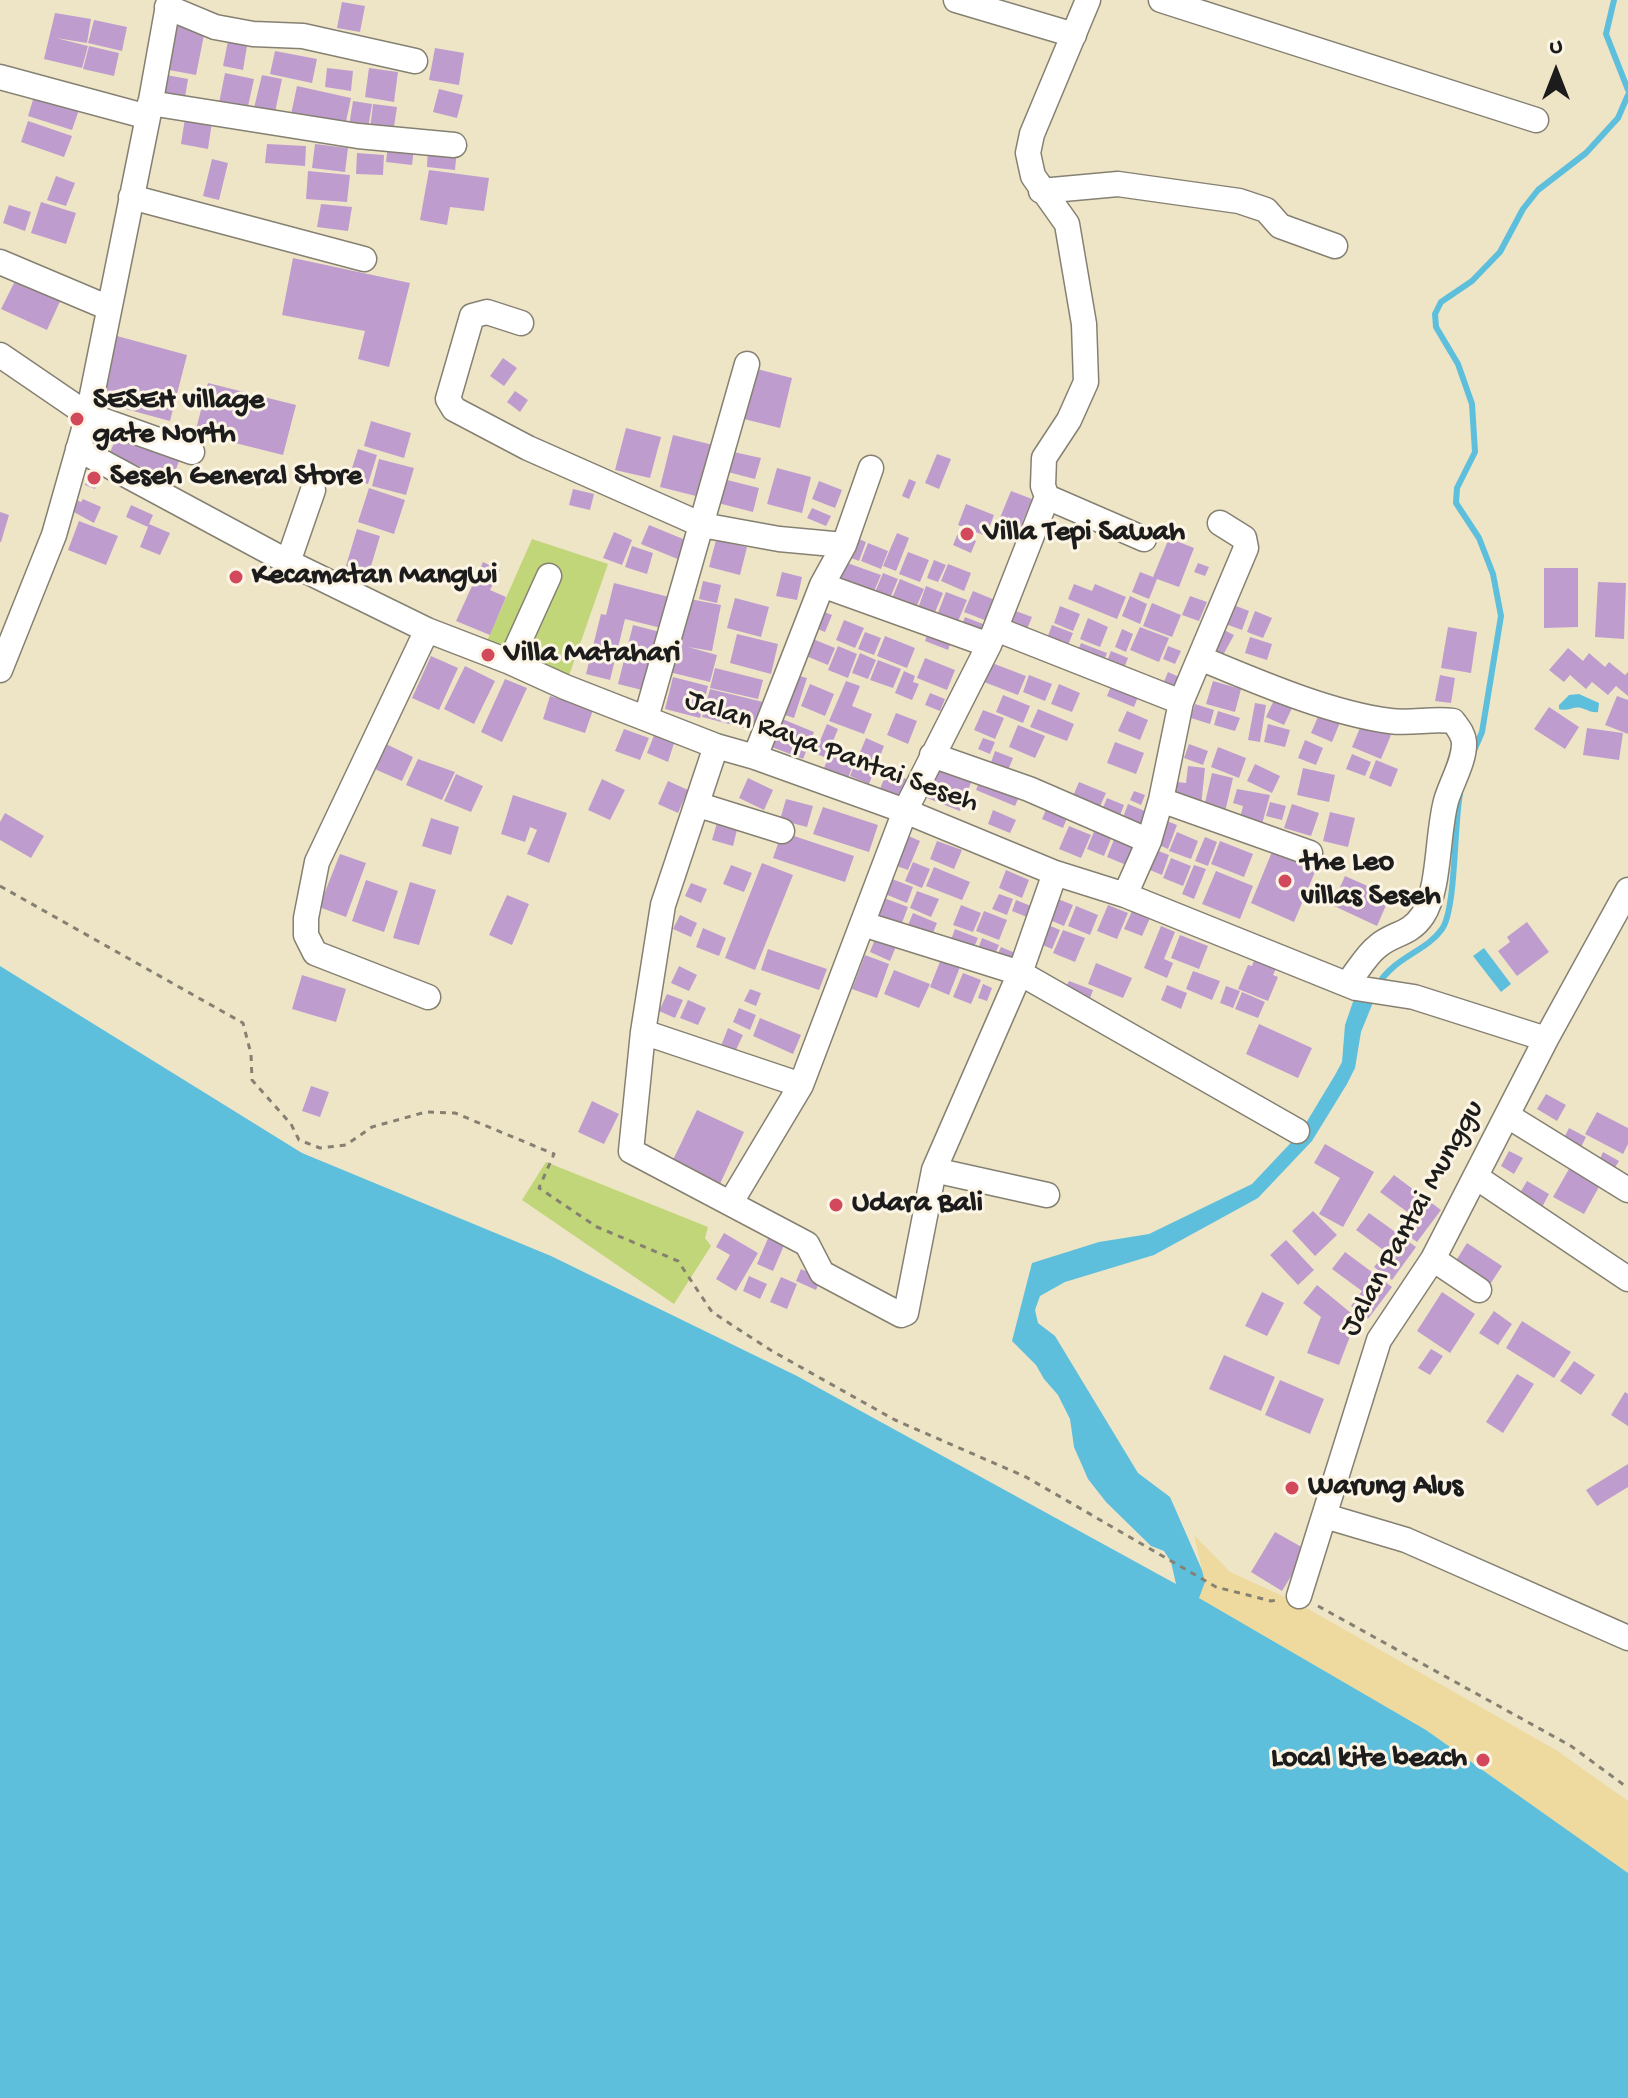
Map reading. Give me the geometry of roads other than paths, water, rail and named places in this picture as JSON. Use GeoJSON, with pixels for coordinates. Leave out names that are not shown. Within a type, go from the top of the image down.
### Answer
{"type":"FeatureCollection","features":[{"type":"Feature","properties":{"kind":"street"},"geometry":{"type":"LineString","coordinates":[[956,0],[1074,35]]}},
{"type":"Feature","properties":{"kind":"street"},"geometry":{"type":"LineString","coordinates":[[731,1202],[801,1085],[905,811],[992,637],[1047,497],[1043,486],[1044,458],[1048,448],[1069,420],[1086,382],[1084,324],[1067,224],[1041,191],[1033,176],[1028,153],[1032,134],[1088,0]]}},
{"type":"Feature","properties":{"kind":"street"},"geometry":{"type":"LineString","coordinates":[[1161,0],[1536,120]]}},
{"type":"Feature","properties":{"kind":"street"},"geometry":{"type":"LineString","coordinates":[[0,670],[54,535],[88,415],[168,3],[215,27],[253,34],[303,36],[415,61]]}},
{"type":"Feature","properties":{"kind":"street"},"geometry":{"type":"LineString","coordinates":[[0,77],[149,110],[454,145]]}},
{"type":"Feature","properties":{"kind":"street"},"geometry":{"type":"LineString","coordinates":[[1041,191],[1118,184],[1239,201],[1266,210],[1280,226],[1335,246]]}},
{"type":"Feature","properties":{"kind":"street"},"geometry":{"type":"LineString","coordinates":[[131,197],[364,259]]}},
{"type":"Feature","properties":{"kind":"street"},"geometry":{"type":"LineString","coordinates":[[0,262],[109,308]]}},
{"type":"Feature","properties":{"kind":"street"},"geometry":{"type":"LineString","coordinates":[[521,323],[487,312],[472,316],[448,399],[450,404],[528,448],[702,525],[779,539],[844,545]]}},
{"type":"Feature","properties":{"kind":"street"},"geometry":{"type":"LineString","coordinates":[[0,355],[88,415],[192,452]]}},
{"type":"Feature","properties":{"kind":"street"},"geometry":{"type":"LineString","coordinates":[[646,718],[747,364]]}},
{"type":"Feature","properties":{"kind":"street","name":"Jalan Raya Pantai Seseh"},"geometry":{"type":"LineString","coordinates":[[78,449],[288,562],[427,630],[722,747],[905,811],[1055,873],[1125,895],[1351,986],[1414,997],[1546,1039]]}},
{"type":"Feature","properties":{"kind":"street"},"geometry":{"type":"LineString","coordinates":[[755,757],[822,585],[844,545],[871,468]]}},
{"type":"Feature","properties":{"kind":"street"},"geometry":{"type":"LineString","coordinates":[[288,562],[313,490]]}},
{"type":"Feature","properties":{"kind":"street"},"geometry":{"type":"LineString","coordinates":[[1047,497],[1144,539]]}},
{"type":"Feature","properties":{"kind":"street"},"geometry":{"type":"LineString","coordinates":[[1125,895],[1149,841],[1161,800],[1181,702],[1246,548],[1244,538],[1220,523]]}},
{"type":"Feature","properties":{"kind":"street"},"geometry":{"type":"LineString","coordinates":[[510,662],[549,576]]}},
{"type":"Feature","properties":{"kind":"street"},"geometry":{"type":"LineString","coordinates":[[822,585],[992,637],[1181,702]]}},
{"type":"Feature","properties":{"kind":"street"},"geometry":{"type":"LineString","coordinates":[[427,630],[317,862],[306,918],[306,935],[315,953],[428,997]]}},
{"type":"Feature","properties":{"kind":"street"},"geometry":{"type":"LineString","coordinates":[[1200,658],[1263,685],[1340,709],[1389,721],[1453,721],[1460,730],[1464,741],[1463,754],[1440,825],[1433,890],[1428,904],[1422,917],[1408,932],[1377,946],[1351,986]]}},
{"type":"Feature","properties":{"kind":"street"},"geometry":{"type":"LineString","coordinates":[[722,747],[699,795],[699,805],[663,905],[643,1032],[631,1151],[807,1244],[822,1273],[904,1315],[934,1170],[1020,973],[1055,873]]}},
{"type":"Feature","properties":{"kind":"street"},"geometry":{"type":"LineString","coordinates":[[932,755],[1029,789],[1149,841]]}},
{"type":"Feature","properties":{"kind":"street"},"geometry":{"type":"LineString","coordinates":[[1161,800],[1310,853]]}},
{"type":"Feature","properties":{"kind":"street"},"geometry":{"type":"LineString","coordinates":[[699,805],[782,831]]}},
{"type":"Feature","properties":{"kind":"street","name":"Jalan Pantai Munggu"},"geometry":{"type":"LineString","coordinates":[[1299,1596],[1379,1340],[1433,1259],[1546,1039],[1628,890]]}},
{"type":"Feature","properties":{"kind":"street"},"geometry":{"type":"LineString","coordinates":[[863,924],[1020,973],[1297,1131]]}},
{"type":"Feature","properties":{"kind":"street"},"geometry":{"type":"LineString","coordinates":[[643,1032],[801,1085]]}},
{"type":"Feature","properties":{"kind":"street"},"geometry":{"type":"LineString","coordinates":[[1508,1116],[1628,1190]]}},
{"type":"Feature","properties":{"kind":"street"},"geometry":{"type":"LineString","coordinates":[[934,1170],[1047,1195]]}},
{"type":"Feature","properties":{"kind":"street"},"geometry":{"type":"LineString","coordinates":[[1476,1177],[1628,1279]]}},
{"type":"Feature","properties":{"kind":"street"},"geometry":{"type":"LineString","coordinates":[[1433,1259],[1479,1290]]}},
{"type":"Feature","properties":{"kind":"street"},"geometry":{"type":"LineString","coordinates":[[1325,1516],[1406,1540],[1628,1638]]}},
{"type":"Feature","properties":{"kind":"water"},"geometry":{"type":"Polygon","coordinates":[[[1579,694],[1599,703],[1598,712],[1578,708],[1559,709],[1569,695],[1579,694]]]}},
{"type":"Feature","properties":{"kind":"water"},"geometry":{"type":"Polygon","coordinates":[[[1484,948],[1511,984],[1501,992],[1473,956],[1484,948]]]}},
{"type":"Feature","properties":{"kind":"water"},"geometry":{"type":"Polygon","coordinates":[[[0,966],[302,1153],[551,1256],[797,1376],[1176,1584],[1171,1562],[1164,1551],[1151,1546],[1106,1502],[1088,1479],[1074,1447],[1070,1419],[1058,1395],[1036,1365],[1012,1341],[1032,1263],[1099,1242],[1149,1234],[1252,1184],[1300,1133],[1335,1075],[1342,1062],[1345,1025],[1356,993],[1374,1000],[1361,1032],[1355,1068],[1347,1084],[1312,1141],[1258,1198],[1154,1255],[1065,1282],[1040,1296],[1035,1310],[1038,1323],[1055,1336],[1138,1473],[1170,1497],[1202,1570],[1205,1582],[1199,1598],[1426,1730],[1628,1873],[1628,2098],[0,2098],[0,966]]]}},
{"type":"Feature","properties":{"kind":"waterway"},"geometry":{"type":"LineString","coordinates":[[1614,0],[1606,34],[1628,90]]}},
{"type":"Feature","properties":{"kind":"waterway"},"geometry":{"type":"LineString","coordinates":[[1473,753],[1482,732],[1501,616],[1493,574],[1479,538],[1456,503],[1457,488],[1475,452],[1472,404],[1458,364],[1436,327],[1435,314],[1441,302],[1472,281],[1500,252],[1523,209],[1538,190],[1586,153],[1618,118],[1628,95]]}},
{"type":"Feature","properties":{"kind":"waterway"},"geometry":{"type":"LineString","coordinates":[[1377,986],[1392,968],[1435,937],[1447,919],[1460,794]]}},
{"type":"Feature","properties":{"kind":"place","name":"SESEH village gate North"},"geometry":{"type":"Point","coordinates":[77,419]}},
{"type":"Feature","properties":{"kind":"place","name":"Seseh General Store"},"geometry":{"type":"Point","coordinates":[94,478]}},
{"type":"Feature","properties":{"kind":"place","name":"Villa Tepi Sawah"},"geometry":{"type":"Point","coordinates":[967,534]}},
{"type":"Feature","properties":{"kind":"place","name":"Kecamatan Mangwi"},"geometry":{"type":"Point","coordinates":[236,577]}},
{"type":"Feature","properties":{"kind":"place","name":"Villa Matahari"},"geometry":{"type":"Point","coordinates":[488,655]}},
{"type":"Feature","properties":{"kind":"place","name":"the Leo villas Seseh"},"geometry":{"type":"Point","coordinates":[1285,881]}},
{"type":"Feature","properties":{"kind":"place","name":"Udara Bali"},"geometry":{"type":"Point","coordinates":[836,1205]}},
{"type":"Feature","properties":{"kind":"place","name":"Warung Alus"},"geometry":{"type":"Point","coordinates":[1292,1488]}},
{"type":"Feature","properties":{"kind":"place","name":"Local kite beach"},"geometry":{"type":"Point","coordinates":[1483,1760]}}]}
